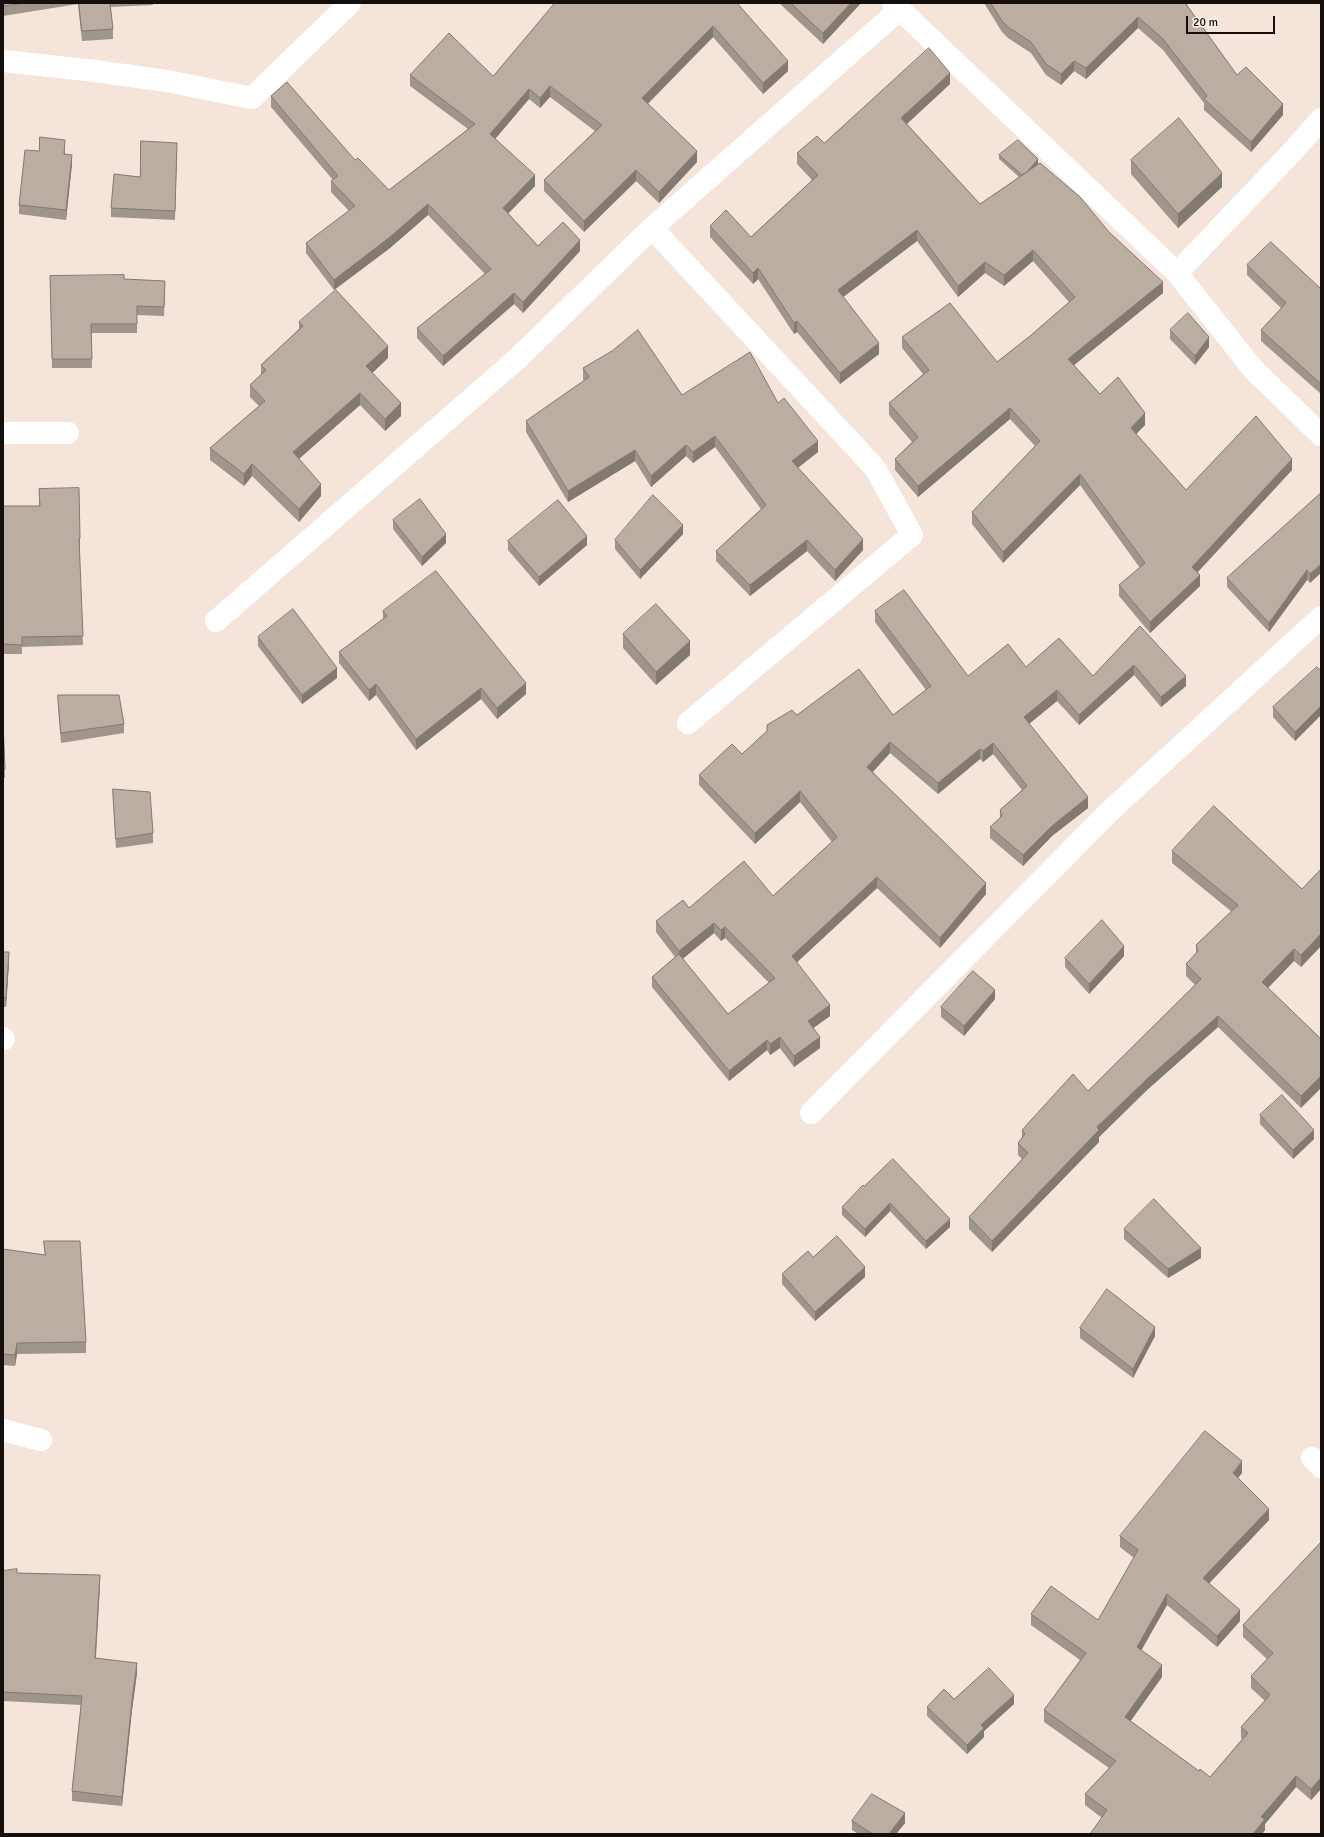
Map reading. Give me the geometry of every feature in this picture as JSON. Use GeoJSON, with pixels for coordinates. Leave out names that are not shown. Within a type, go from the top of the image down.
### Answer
{"type":"FeatureCollection","features":[{"type":"Feature","properties":{"kind":"street"},"geometry":{"type":"LineString","coordinates":[[3,61],[95,71],[167,81],[252,98],[350,3]]}},
{"type":"Feature","properties":{"kind":"street"},"geometry":{"type":"LineString","coordinates":[[216,621],[517,359],[652,228],[896,6],[1177,273],[1253,369],[1321,435]]}},
{"type":"Feature","properties":{"kind":"street"},"geometry":{"type":"LineString","coordinates":[[1177,273],[1321,120]]}},
{"type":"Feature","properties":{"kind":"street"},"geometry":{"type":"LineString","coordinates":[[652,228],[875,468],[912,535],[688,723]]}},
{"type":"Feature","properties":{"kind":"street"},"geometry":{"type":"LineString","coordinates":[[3,432],[68,433]]}},
{"type":"Feature","properties":{"kind":"street"},"geometry":{"type":"LineString","coordinates":[[811,1113],[1110,811],[1321,617]]}},
{"type":"Feature","properties":{"kind":"street"},"geometry":{"type":"LineString","coordinates":[[3,1430],[41,1440]]}},
{"type":"Feature","properties":{"kind":"building"},"geometry":{"type":"Polygon","coordinates":[[[3,3],[26,3],[3,6],[3,3]]]}},
{"type":"Feature","properties":{"kind":"building"},"geometry":{"type":"Polygon","coordinates":[[[79,3],[110,3],[113,29],[82,31],[79,3]]]}},
{"type":"Feature","properties":{"kind":"building"},"geometry":{"type":"Polygon","coordinates":[[[555,3],[737,3],[788,61],[763,83],[713,26],[642,98],[697,151],[659,192],[636,170],[584,221],[544,180],[602,125],[550,86],[540,98],[529,89],[490,134],[535,175],[503,208],[538,246],[563,222],[580,240],[523,302],[514,293],[443,356],[417,328],[491,269],[428,204],[390,237],[334,280],[306,243],[355,206],[331,181],[338,176],[271,96],[287,82],[355,160],[358,158],[389,190],[475,124],[410,75],[449,33],[493,76],[555,3]]]}},
{"type":"Feature","properties":{"kind":"building"},"geometry":{"type":"Polygon","coordinates":[[[791,3],[851,3],[823,33],[791,3]]]}},
{"type":"Feature","properties":{"kind":"building"},"geometry":{"type":"Polygon","coordinates":[[[991,3],[1185,3],[1237,75],[1246,67],[1283,104],[1251,142],[1204,99],[1207,96],[1163,39],[1138,17],[1086,68],[1074,61],[1061,74],[1046,64],[1031,42],[1008,27],[1002,21],[991,3]]]}},
{"type":"Feature","properties":{"kind":"building"},"geometry":{"type":"Polygon","coordinates":[[[929,48],[950,73],[901,118],[980,204],[1040,163],[1080,197],[1109,232],[1163,282],[1068,359],[1100,394],[1118,377],[1145,413],[1131,428],[1186,490],[1256,416],[1292,459],[1192,567],[1200,575],[1150,622],[1119,585],[1145,563],[1080,474],[1003,552],[972,512],[1040,441],[1010,408],[918,486],[895,459],[918,437],[889,403],[929,370],[902,337],[950,303],[997,362],[1075,297],[1033,250],[1004,275],[985,262],[958,286],[917,230],[838,290],[879,343],[840,373],[797,321],[794,323],[758,268],[753,273],[710,226],[726,210],[751,237],[818,175],[797,153],[817,136],[824,143],[929,48]]]}},
{"type":"Feature","properties":{"kind":"building"},"geometry":{"type":"Polygon","coordinates":[[[1179,118],[1222,173],[1178,214],[1131,160],[1179,118]]]}},
{"type":"Feature","properties":{"kind":"building"},"geometry":{"type":"Polygon","coordinates":[[[40,137],[65,140],[64,154],[72,155],[66,210],[19,205],[25,150],[39,151],[40,137]]]}},
{"type":"Feature","properties":{"kind":"building"},"geometry":{"type":"Polygon","coordinates":[[[1018,140],[1038,159],[1027,172],[1022,175],[999,155],[1018,140]]]}},
{"type":"Feature","properties":{"kind":"building"},"geometry":{"type":"Polygon","coordinates":[[[141,141],[177,143],[175,211],[111,208],[114,174],[140,177],[141,141]]]}},
{"type":"Feature","properties":{"kind":"building"},"geometry":{"type":"Polygon","coordinates":[[[1271,242],[1321,289],[1321,384],[1261,330],[1286,303],[1247,265],[1271,242]]]}},
{"type":"Feature","properties":{"kind":"building"},"geometry":{"type":"Polygon","coordinates":[[[124,275],[124,279],[165,281],[164,307],[137,306],[137,324],[91,324],[92,359],[52,359],[50,276],[124,275]]]}},
{"type":"Feature","properties":{"kind":"building"},"geometry":{"type":"Polygon","coordinates":[[[336,290],[388,346],[366,366],[401,403],[385,419],[360,393],[293,452],[321,484],[299,509],[252,464],[244,474],[210,448],[265,401],[250,385],[266,370],[261,365],[303,326],[299,322],[336,290]]]}},
{"type":"Feature","properties":{"kind":"building"},"geometry":{"type":"Polygon","coordinates":[[[1188,313],[1209,337],[1195,356],[1170,330],[1188,313]]]}},
{"type":"Feature","properties":{"kind":"building"},"geometry":{"type":"Polygon","coordinates":[[[638,330],[682,395],[750,352],[778,403],[784,398],[818,441],[792,461],[863,539],[835,570],[807,540],[750,585],[716,551],[766,505],[715,436],[693,452],[686,445],[651,476],[635,450],[568,491],[526,421],[589,377],[583,368],[612,351],[638,330]]]}},
{"type":"Feature","properties":{"kind":"building"},"geometry":{"type":"Polygon","coordinates":[[[79,488],[79,538],[83,636],[22,637],[22,645],[3,644],[3,506],[40,506],[39,489],[79,488]]]}},
{"type":"Feature","properties":{"kind":"building"},"geometry":{"type":"Polygon","coordinates":[[[1321,493],[1321,564],[1310,574],[1307,570],[1269,623],[1227,578],[1321,493]]]}},
{"type":"Feature","properties":{"kind":"building"},"geometry":{"type":"Polygon","coordinates":[[[653,495],[683,525],[640,570],[615,540],[653,495]]]}},
{"type":"Feature","properties":{"kind":"building"},"geometry":{"type":"Polygon","coordinates":[[[420,499],[446,534],[422,557],[393,520],[420,499]]]}},
{"type":"Feature","properties":{"kind":"building"},"geometry":{"type":"Polygon","coordinates":[[[558,500],[587,536],[539,577],[508,541],[558,500]]]}},
{"type":"Feature","properties":{"kind":"building"},"geometry":{"type":"Polygon","coordinates":[[[436,571],[526,683],[497,708],[481,688],[416,739],[376,684],[369,690],[339,652],[387,616],[383,611],[436,571]]]}},
{"type":"Feature","properties":{"kind":"building"},"geometry":{"type":"Polygon","coordinates":[[[904,590],[968,676],[1008,644],[1026,667],[1059,638],[1093,676],[1140,626],[1186,676],[1161,697],[1134,665],[1079,715],[1057,690],[1024,717],[1088,797],[1052,826],[1023,855],[990,827],[1002,816],[1000,810],[1027,786],[993,743],[983,751],[980,749],[938,783],[890,742],[867,767],[986,883],[940,938],[877,877],[792,956],[830,1005],[808,1021],[820,1037],[794,1056],[780,1037],[770,1044],[767,1040],[729,1071],[652,977],[679,954],[728,1014],[775,978],[725,927],[721,930],[714,923],[679,951],[656,921],[683,900],[689,908],[744,861],[773,896],[837,837],[800,791],[755,833],[699,775],[732,744],[742,754],[767,731],[767,725],[792,710],[797,715],[859,669],[893,715],[931,686],[875,611],[904,590]]]}},
{"type":"Feature","properties":{"kind":"building"},"geometry":{"type":"Polygon","coordinates":[[[656,604],[690,641],[656,672],[623,634],[656,604]]]}},
{"type":"Feature","properties":{"kind":"building"},"geometry":{"type":"Polygon","coordinates":[[[293,609],[337,668],[302,695],[258,637],[293,609]]]}},
{"type":"Feature","properties":{"kind":"building"},"geometry":{"type":"Polygon","coordinates":[[[1317,667],[1321,671],[1321,706],[1295,732],[1273,707],[1317,667]]]}},
{"type":"Feature","properties":{"kind":"building"},"geometry":{"type":"Polygon","coordinates":[[[58,695],[119,695],[124,724],[61,733],[58,695]]]}},
{"type":"Feature","properties":{"kind":"building"},"geometry":{"type":"Polygon","coordinates":[[[3,721],[5,769],[3,769],[3,721]]]}},
{"type":"Feature","properties":{"kind":"building"},"geometry":{"type":"Polygon","coordinates":[[[113,789],[150,792],[153,833],[116,839],[113,789]]]}},
{"type":"Feature","properties":{"kind":"building"},"geometry":{"type":"Polygon","coordinates":[[[1214,806],[1302,889],[1321,869],[1321,934],[1301,955],[1294,949],[1262,982],[1321,1039],[1321,1076],[1301,1096],[1218,1016],[1147,1079],[1097,1127],[1099,1130],[992,1241],[969,1217],[1028,1153],[1018,1143],[1025,1134],[1022,1130],[1073,1074],[1088,1091],[1201,979],[1186,964],[1198,951],[1196,945],[1238,905],[1172,851],[1214,806]]]}},
{"type":"Feature","properties":{"kind":"building"},"geometry":{"type":"Polygon","coordinates":[[[1102,920],[1124,946],[1089,984],[1065,958],[1102,920]]]}},
{"type":"Feature","properties":{"kind":"building"},"geometry":{"type":"Polygon","coordinates":[[[3,952],[9,952],[6,998],[3,998],[3,952]]]}},
{"type":"Feature","properties":{"kind":"building"},"geometry":{"type":"Polygon","coordinates":[[[973,971],[995,990],[964,1026],[941,1007],[973,971]]]}},
{"type":"Feature","properties":{"kind":"building"},"geometry":{"type":"Polygon","coordinates":[[[1282,1095],[1314,1130],[1293,1150],[1260,1115],[1282,1095]]]}},
{"type":"Feature","properties":{"kind":"building"},"geometry":{"type":"Polygon","coordinates":[[[893,1159],[950,1219],[926,1241],[890,1203],[865,1229],[842,1207],[863,1185],[864,1186],[893,1159]]]}},
{"type":"Feature","properties":{"kind":"building"},"geometry":{"type":"Polygon","coordinates":[[[1154,1199],[1201,1248],[1168,1269],[1124,1229],[1154,1199]]]}},
{"type":"Feature","properties":{"kind":"building"},"geometry":{"type":"Polygon","coordinates":[[[837,1236],[865,1267],[815,1312],[782,1274],[808,1251],[813,1257],[837,1236]]]}},
{"type":"Feature","properties":{"kind":"building"},"geometry":{"type":"Polygon","coordinates":[[[44,1241],[80,1241],[86,1342],[17,1343],[15,1355],[3,1354],[3,1249],[45,1255],[44,1241]]]}},
{"type":"Feature","properties":{"kind":"building"},"geometry":{"type":"Polygon","coordinates":[[[1107,1289],[1155,1327],[1133,1369],[1080,1328],[1107,1289]]]}},
{"type":"Feature","properties":{"kind":"building"},"geometry":{"type":"Polygon","coordinates":[[[1205,1431],[1242,1461],[1233,1473],[1269,1509],[1203,1578],[1240,1610],[1217,1636],[1167,1594],[1137,1647],[1162,1665],[1125,1717],[1199,1771],[1200,1769],[1210,1777],[1248,1733],[1241,1727],[1270,1695],[1251,1676],[1273,1653],[1243,1625],[1321,1542],[1321,1778],[1311,1789],[1296,1776],[1261,1817],[1265,1819],[1253,1834],[1090,1834],[1107,1810],[1085,1794],[1116,1761],[1044,1710],[1086,1653],[1031,1614],[1051,1586],[1098,1620],[1138,1550],[1120,1536],[1205,1431]]]}},
{"type":"Feature","properties":{"kind":"building"},"geometry":{"type":"Polygon","coordinates":[[[17,1569],[17,1573],[100,1575],[95,1658],[137,1663],[122,1797],[72,1791],[82,1696],[3,1692],[3,1571],[17,1569]]]}},
{"type":"Feature","properties":{"kind":"building"},"geometry":{"type":"Polygon","coordinates":[[[989,1668],[1014,1695],[981,1725],[984,1728],[967,1745],[927,1707],[944,1689],[954,1699],[989,1668]]]}},
{"type":"Feature","properties":{"kind":"building"},"geometry":{"type":"Polygon","coordinates":[[[872,1794],[905,1813],[889,1834],[873,1834],[852,1821],[872,1794]]]}}]}
